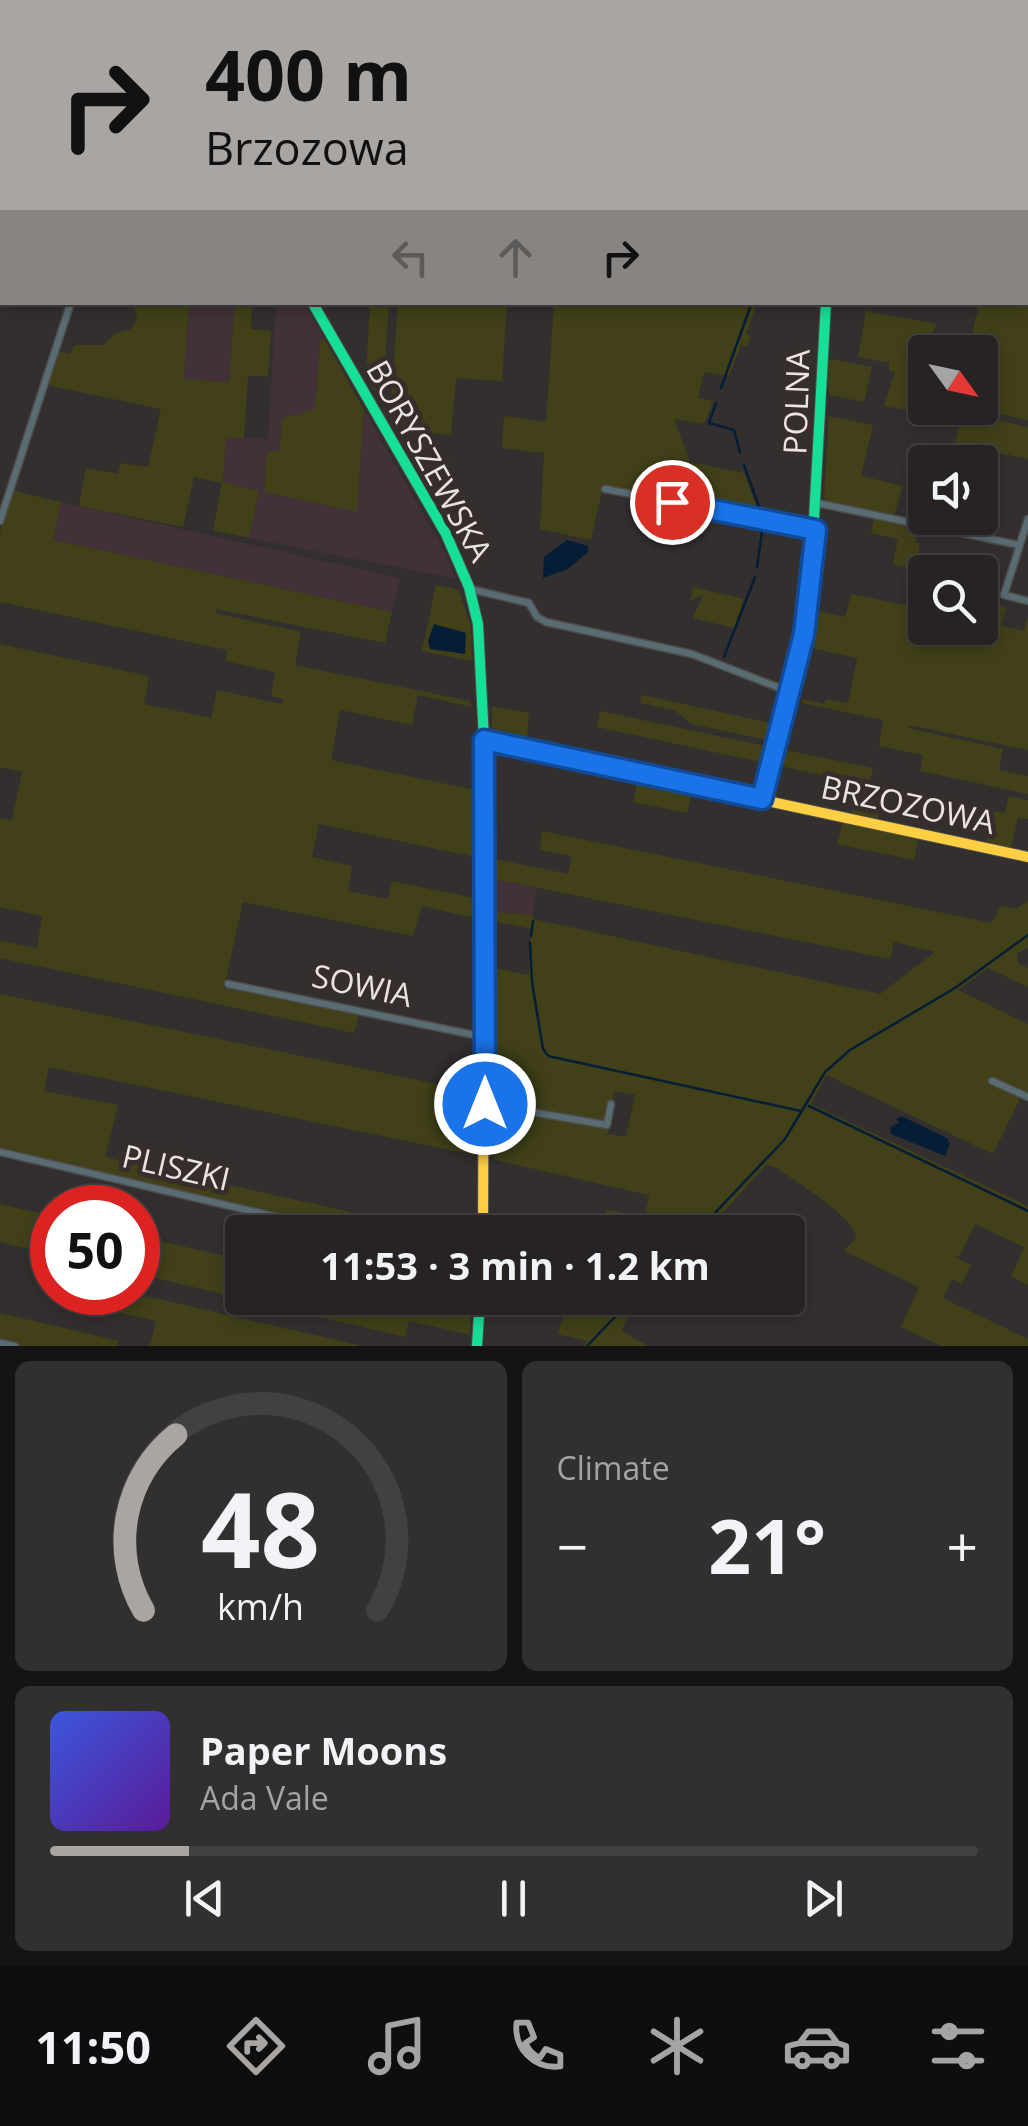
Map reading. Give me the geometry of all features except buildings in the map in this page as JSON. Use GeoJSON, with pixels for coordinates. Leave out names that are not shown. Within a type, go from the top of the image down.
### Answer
{"type":"FeatureCollection","features":[{"type":"Feature","properties":{"kind":"street"},"geometry":{"type":"LineString","coordinates":[[0,521],[70,305]]}},
{"type":"Feature","properties":{"kind":"street","name":"BORYSZEWSKA"},"geometry":{"type":"LineString","coordinates":[[314,305],[446,534],[470,589],[483,661],[482,1215]]}},
{"type":"Feature","properties":{"kind":"street","name":"POLNA"},"geometry":{"type":"LineString","coordinates":[[762,799],[804,634],[816,530],[826,305]]}},
{"type":"Feature","properties":{"kind":"street"},"geometry":{"type":"LineString","coordinates":[[606,489],[816,530]]}},
{"type":"Feature","properties":{"kind":"street","name":"POLNA"},"geometry":{"type":"LineString","coordinates":[[817,503],[1019,544]]}},
{"type":"Feature","properties":{"kind":"street"},"geometry":{"type":"LineString","coordinates":[[1028,519],[1004,595],[1028,601]]}},
{"type":"Feature","properties":{"kind":"street"},"geometry":{"type":"LineString","coordinates":[[470,589],[529,603],[537,617],[546,622],[692,654],[790,692]]}},
{"type":"Feature","properties":{"kind":"street","name":"BRZOZOWA"},"geometry":{"type":"LineString","coordinates":[[484,740],[1028,857]]}},
{"type":"Feature","properties":{"kind":"street","name":"SOWIA"},"geometry":{"type":"LineString","coordinates":[[228,984],[485,1037]]}},
{"type":"Feature","properties":{"kind":"street"},"geometry":{"type":"LineString","coordinates":[[992,1081],[1028,1097]]}},
{"type":"Feature","properties":{"kind":"street"},"geometry":{"type":"LineString","coordinates":[[485,1104],[607,1124],[611,1104]]}},
{"type":"Feature","properties":{"kind":"street","name":"PLISZKI"},"geometry":{"type":"LineString","coordinates":[[0,1152],[269,1215]]}},
{"type":"Feature","properties":{"kind":"street"},"geometry":{"type":"LineString","coordinates":[[477,1346],[479,1315]]}},
{"type":"Feature","properties":{"kind":"street"},"geometry":{"type":"LineString","coordinates":[[0,1343],[15,1346]]}},
{"type":"Feature","properties":{"kind":"shaded area"},"geometry":{"type":"Polygon","coordinates":[[[134,305],[189,305],[184,379],[229,382],[235,305],[252,305],[251,329],[271,331],[268,376],[248,376],[244,438],[226,438],[223,482],[259,491],[249,538],[213,530],[222,483],[194,477],[183,527],[79,506],[86,468],[118,474],[121,463],[148,467],[161,409],[51,386],[48,381],[58,352],[69,354],[75,345],[104,345],[115,333],[131,329],[137,319],[134,305]]]}},
{"type":"Feature","properties":{"kind":"shaded area"},"geometry":{"type":"Polygon","coordinates":[[[189,305],[235,305],[229,382],[184,379],[189,305]]]}},
{"type":"Feature","properties":{"kind":"shaded area"},"geometry":{"type":"Polygon","coordinates":[[[276,305],[304,305],[324,338],[320,343],[315,410],[292,419],[280,451],[267,452],[264,492],[357,512],[364,410],[456,579],[249,538],[259,491],[223,483],[226,437],[268,439],[276,305]]]}},
{"type":"Feature","properties":{"kind":"shaded area"},"geometry":{"type":"Polygon","coordinates":[[[370,305],[389,305],[382,404],[366,377],[370,305]]]}},
{"type":"Feature","properties":{"kind":"shaded area"},"geometry":{"type":"Polygon","coordinates":[[[398,305],[507,305],[502,381],[456,378],[451,435],[412,432],[410,453],[390,418],[398,305]]]}},
{"type":"Feature","properties":{"kind":"shaded area"},"geometry":{"type":"Polygon","coordinates":[[[554,305],[756,305],[746,334],[751,335],[747,346],[741,345],[729,376],[704,372],[698,398],[713,401],[704,424],[674,419],[690,462],[744,473],[760,516],[603,486],[591,540],[540,529],[544,453],[502,448],[504,416],[546,422],[554,305]]]}},
{"type":"Feature","properties":{"kind":"shaded area"},"geometry":{"type":"Polygon","coordinates":[[[979,305],[1028,305],[1028,420],[998,413],[998,335],[971,335],[979,305]]]}},
{"type":"Feature","properties":{"kind":"shaded area"},"geometry":{"type":"Polygon","coordinates":[[[866,311],[936,324],[933,335],[908,335],[908,410],[884,406],[895,372],[889,370],[889,363],[858,357],[866,311]]]}},
{"type":"Feature","properties":{"kind":"shaded area"},"geometry":{"type":"Polygon","coordinates":[[[324,338],[364,410],[357,512],[264,492],[267,451],[280,451],[282,419],[315,409],[320,342],[324,338]]]}},
{"type":"Feature","properties":{"kind":"shaded area"},"geometry":{"type":"Polygon","coordinates":[[[832,359],[872,367],[864,402],[829,395],[827,363],[832,359]]]}},
{"type":"Feature","properties":{"kind":"shaded area"},"geometry":{"type":"Polygon","coordinates":[[[829,416],[873,425],[861,476],[903,486],[894,516],[828,502],[824,497],[829,416]]]}},
{"type":"Feature","properties":{"kind":"shaded area"},"geometry":{"type":"Polygon","coordinates":[[[998,420],[1028,427],[1028,459],[998,453],[998,445],[955,444],[959,425],[998,425],[998,420]]]}},
{"type":"Feature","properties":{"kind":"shaded area"},"geometry":{"type":"Polygon","coordinates":[[[410,453],[450,459],[447,506],[443,509],[410,453]]]}},
{"type":"Feature","properties":{"kind":"shaded area"},"geometry":{"type":"Polygon","coordinates":[[[14,491],[61,502],[53,540],[392,612],[385,643],[216,609],[215,613],[301,632],[295,665],[470,701],[472,707],[418,695],[412,725],[340,710],[331,760],[475,790],[475,857],[319,824],[312,857],[352,866],[348,891],[388,899],[392,881],[474,898],[474,918],[422,906],[413,936],[243,902],[224,988],[359,1015],[354,1033],[0,958],[0,941],[37,948],[42,916],[0,907],[0,818],[12,820],[22,772],[0,767],[0,644],[149,676],[144,704],[211,718],[217,690],[282,704],[283,699],[271,696],[275,672],[225,661],[227,650],[0,602],[0,532],[14,491]]]}},
{"type":"Feature","properties":{"kind":"shaded area"},"geometry":{"type":"Polygon","coordinates":[[[61,502],[400,578],[392,612],[53,540],[61,502]]]}},
{"type":"Feature","properties":{"kind":"shaded area"},"geometry":{"type":"Polygon","coordinates":[[[874,517],[908,524],[908,535],[917,535],[915,542],[920,544],[918,555],[908,555],[908,568],[893,564],[898,539],[871,533],[874,517]]]}},
{"type":"Feature","properties":{"kind":"shaded area"},"geometry":{"type":"Polygon","coordinates":[[[436,585],[459,590],[471,628],[472,661],[422,651],[436,585]]]}},
{"type":"Feature","properties":{"kind":"shaded area"},"geometry":{"type":"Polygon","coordinates":[[[693,587],[744,599],[734,628],[693,618],[703,595],[690,601],[693,587]]]}},
{"type":"Feature","properties":{"kind":"shaded area"},"geometry":{"type":"Polygon","coordinates":[[[851,594],[908,606],[908,645],[998,645],[998,605],[1006,608],[1001,626],[1024,631],[1028,616],[1028,750],[909,725],[908,728],[1003,749],[999,770],[1028,776],[1028,794],[920,771],[923,755],[879,746],[883,720],[802,703],[803,699],[824,704],[826,699],[848,703],[857,658],[806,647],[813,610],[845,617],[851,594]]]}},
{"type":"Feature","properties":{"kind":"shaded area"},"geometry":{"type":"Polygon","coordinates":[[[642,695],[776,724],[766,740],[692,724],[674,710],[640,703],[642,695]]]}},
{"type":"Feature","properties":{"kind":"shaded area"},"geometry":{"type":"Polygon","coordinates":[[[492,706],[529,713],[527,740],[522,743],[497,738],[492,733],[492,706]]]}},
{"type":"Feature","properties":{"kind":"shaded area"},"geometry":{"type":"Polygon","coordinates":[[[600,711],[765,746],[765,763],[597,727],[600,711]]]}},
{"type":"Feature","properties":{"kind":"shaded area"},"geometry":{"type":"Polygon","coordinates":[[[785,750],[873,768],[869,785],[885,789],[878,819],[851,813],[857,783],[776,765],[785,750]]]}},
{"type":"Feature","properties":{"kind":"shaded area"},"geometry":{"type":"Polygon","coordinates":[[[638,777],[693,789],[687,813],[633,802],[638,777]]]}},
{"type":"Feature","properties":{"kind":"shaded area"},"geometry":{"type":"Polygon","coordinates":[[[1009,796],[1028,800],[1028,819],[1018,818],[1011,848],[986,843],[992,811],[1005,813],[1009,796]]]}},
{"type":"Feature","properties":{"kind":"shaded area"},"geometry":{"type":"Polygon","coordinates":[[[843,821],[918,838],[914,860],[837,844],[843,821]]]}},
{"type":"Feature","properties":{"kind":"shaded area"},"geometry":{"type":"Polygon","coordinates":[[[542,831],[992,923],[1001,906],[1016,909],[1028,901],[1028,947],[1017,954],[1018,963],[1028,968],[1028,987],[988,968],[958,990],[1028,1024],[1028,1095],[990,1083],[1021,1097],[993,1154],[826,1075],[811,1104],[1028,1206],[1028,1285],[1011,1277],[1024,1247],[975,1224],[960,1255],[955,1257],[971,1265],[962,1284],[952,1279],[943,1298],[1028,1339],[1028,1346],[941,1346],[901,1327],[919,1287],[844,1251],[856,1238],[846,1220],[778,1168],[766,1165],[720,1215],[645,1215],[649,1195],[495,1160],[493,968],[529,975],[531,929],[494,921],[494,912],[533,915],[533,919],[880,994],[935,952],[894,942],[890,959],[494,879],[494,859],[568,874],[572,856],[540,850],[542,831]],[[614,1091],[608,1134],[626,1137],[635,1095],[614,1091]]]}},
{"type":"Feature","properties":{"kind":"shaded area"},"geometry":{"type":"Polygon","coordinates":[[[494,879],[536,888],[533,915],[494,912],[494,879]]]}},
{"type":"Feature","properties":{"kind":"shaded area"},"geometry":{"type":"Polygon","coordinates":[[[0,994],[476,1092],[474,1155],[49,1067],[44,1091],[118,1105],[105,1157],[363,1215],[279,1215],[0,1150],[0,994]]]}},
{"type":"Feature","properties":{"kind":"shaded area"},"geometry":{"type":"Polygon","coordinates":[[[0,1204],[30,1211],[30,1250],[0,1242],[0,1204]]]}},
{"type":"Feature","properties":{"kind":"shaded area"},"geometry":{"type":"Polygon","coordinates":[[[606,1209],[635,1215],[604,1215],[606,1209]]]}},
{"type":"Feature","properties":{"kind":"shaded area"},"geometry":{"type":"Polygon","coordinates":[[[160,1241],[225,1256],[225,1295],[160,1279],[160,1241]]]}},
{"type":"Feature","properties":{"kind":"shaded area"},"geometry":{"type":"Polygon","coordinates":[[[160,1299],[362,1346],[150,1346],[156,1321],[130,1315],[160,1315],[160,1299]]]}},
{"type":"Feature","properties":{"kind":"shaded area"},"geometry":{"type":"Polygon","coordinates":[[[0,1313],[119,1341],[118,1346],[19,1346],[0,1341],[0,1313]]]}},
{"type":"Feature","properties":{"kind":"shaded area"},"geometry":{"type":"Polygon","coordinates":[[[312,1315],[471,1315],[470,1335],[409,1321],[405,1337],[312,1315]]]}},
{"type":"Feature","properties":{"kind":"shaded area"},"geometry":{"type":"Polygon","coordinates":[[[563,1315],[630,1315],[622,1331],[648,1346],[583,1346],[587,1341],[558,1334],[563,1315]]]}},
{"type":"Feature","properties":{"kind":"water"},"geometry":{"type":"Polygon","coordinates":[[[567,540],[588,546],[588,552],[568,569],[543,578],[544,557],[567,540]]]}},
{"type":"Feature","properties":{"kind":"water"},"geometry":{"type":"Polygon","coordinates":[[[434,624],[466,633],[465,654],[430,649],[428,641],[434,624]]]}},
{"type":"Feature","properties":{"kind":"water"},"geometry":{"type":"Polygon","coordinates":[[[901,1116],[947,1138],[950,1144],[945,1156],[891,1134],[890,1127],[899,1123],[896,1119],[901,1116]]]}},
{"type":"Feature","properties":{"kind":"waterway"},"geometry":{"type":"LineString","coordinates":[[721,388],[751,305]]}},
{"type":"Feature","properties":{"kind":"waterway"},"geometry":{"type":"LineString","coordinates":[[716,403],[709,423],[734,430],[740,452]]}},
{"type":"Feature","properties":{"kind":"waterway"},"geometry":{"type":"LineString","coordinates":[[744,465],[760,510]]}},
{"type":"Feature","properties":{"kind":"waterway"},"geometry":{"type":"LineString","coordinates":[[757,567],[763,525]]}},
{"type":"Feature","properties":{"kind":"waterway"},"geometry":{"type":"LineString","coordinates":[[724,657],[755,577]]}},
{"type":"Feature","properties":{"kind":"waterway"},"geometry":{"type":"LineString","coordinates":[[531,936],[533,921]]}},
{"type":"Feature","properties":{"kind":"waterway"},"geometry":{"type":"LineString","coordinates":[[713,1215],[785,1139],[825,1072],[850,1050],[955,988],[1028,935]]}},
{"type":"Feature","properties":{"kind":"waterway"},"geometry":{"type":"LineString","coordinates":[[530,943],[532,982],[543,1049],[548,1056],[801,1111]]}},
{"type":"Feature","properties":{"kind":"waterway"},"geometry":{"type":"LineString","coordinates":[[809,1106],[1028,1211]]}},
{"type":"Feature","properties":{"kind":"waterway"},"geometry":{"type":"LineString","coordinates":[[587,1346],[617,1315]]}},
{"type":"Feature","properties":{"kind":"traffic: fast"},"geometry":{"type":"LineString","coordinates":[[314,305],[446,534],[469,587],[478,624],[484,740],[484,980]]}},
{"type":"Feature","properties":{"kind":"traffic: fast"},"geometry":{"type":"LineString","coordinates":[[762,799],[804,634],[810,591],[826,305]]}},
{"type":"Feature","properties":{"kind":"traffic: fast"},"geometry":{"type":"LineString","coordinates":[[477,1346],[479,1315]]}},
{"type":"Feature","properties":{"kind":"traffic: slow"},"geometry":{"type":"LineString","coordinates":[[484,740],[1028,857]]}},
{"type":"Feature","properties":{"kind":"traffic: slow"},"geometry":{"type":"LineString","coordinates":[[483,1215],[484,980]]}},
{"type":"Feature","properties":{"kind":"route"},"geometry":{"type":"LineString","coordinates":[[485,1104],[484,740],[762,799],[804,634],[816,530],[672,502]]}}]}
